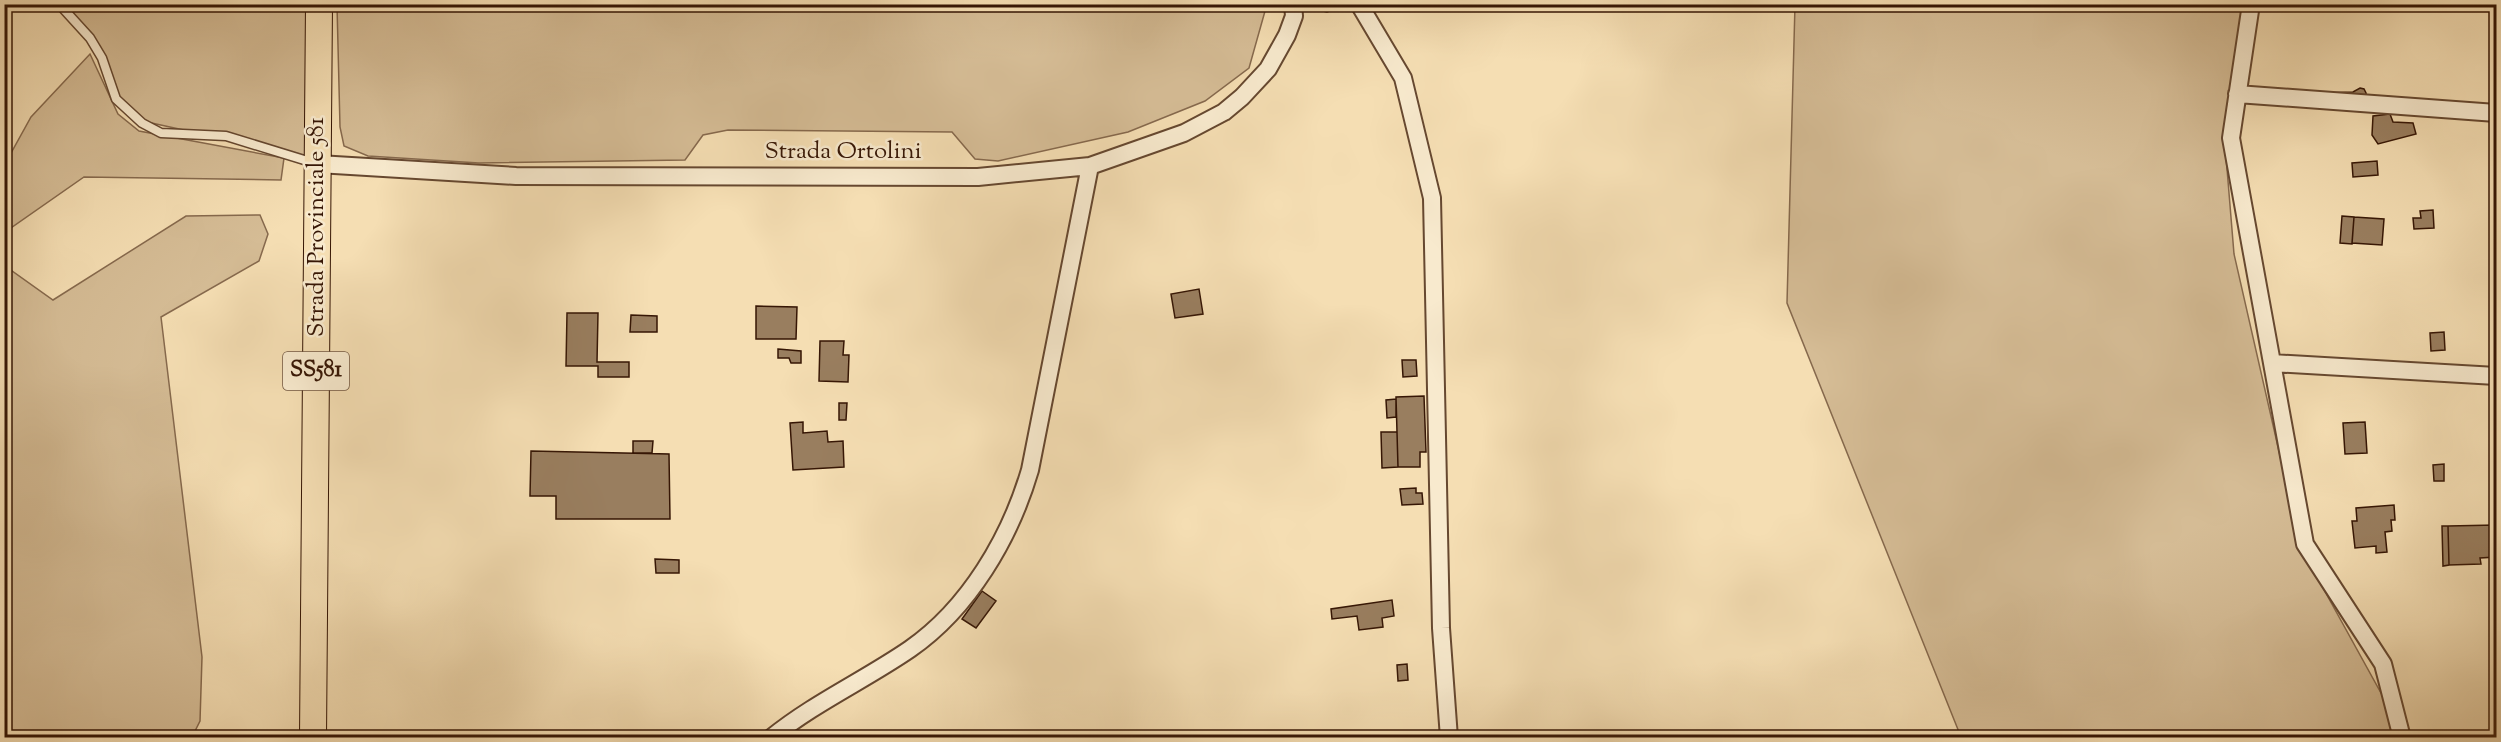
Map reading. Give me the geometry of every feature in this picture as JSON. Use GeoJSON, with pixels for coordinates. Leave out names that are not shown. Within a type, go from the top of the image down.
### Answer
{"type":"FeatureCollection","features":[{"type":"Feature","properties":{"kind":"main road","name":"Strada Provinciale 581"},"geometry":{"type":"LineString","coordinates":[[313,738],[319,4]]}},
{"type":"Feature","properties":{"kind":"street","name":"Strada Ortolini"},"geometry":{"type":"LineString","coordinates":[[318,164],[516,176],[978,177],[1090,166],[1184,133],[1224,112],[1242,97],[1268,69],[1287,35],[1294,16],[1293,4]]}},
{"type":"Feature","properties":{"kind":"street"},"geometry":{"type":"LineString","coordinates":[[1359,4],[1403,78],[1432,198],[1442,628],[1449,738]]}},
{"type":"Feature","properties":{"kind":"street"},"geometry":{"type":"LineString","coordinates":[[2251,4],[2231,138],[2305,544],[2383,664],[2402,738]]}},
{"type":"Feature","properties":{"kind":"street"},"geometry":{"type":"LineString","coordinates":[[2237,93],[2496,113]]}},
{"type":"Feature","properties":{"kind":"street"},"geometry":{"type":"LineString","coordinates":[[771,738],[936,630],[956,609],[1004,535],[1021,499],[1030,470],[1090,166]]}},
{"type":"Feature","properties":{"kind":"street"},"geometry":{"type":"LineString","coordinates":[[2272,363],[2496,376]]}},
{"type":"Feature","properties":{"kind":"lane"},"geometry":{"type":"LineString","coordinates":[[59,4],[90,38],[102,58],[116,99],[142,123],[161,133],[226,136],[318,164]]}},
{"type":"Feature","properties":{"kind":"shaded area"},"geometry":{"type":"Polygon","coordinates":[[[74,4],[307,5],[308,157],[147,122],[123,105],[72,10],[74,4]]]}},
{"type":"Feature","properties":{"kind":"shaded area"},"geometry":{"type":"Polygon","coordinates":[[[1267,4],[1249,68],[1205,101],[1128,132],[998,161],[975,159],[952,132],[728,130],[703,135],[685,160],[479,163],[368,156],[344,146],[340,127],[337,5],[1267,4]]]}},
{"type":"Feature","properties":{"kind":"shaded area"},"geometry":{"type":"Polygon","coordinates":[[[1795,5],[2246,5],[2224,132],[2234,254],[2301,548],[2392,713],[2396,737],[1961,737],[1787,303],[1795,5]]]}},
{"type":"Feature","properties":{"kind":"shaded area"},"geometry":{"type":"Polygon","coordinates":[[[90,54],[118,114],[139,131],[284,158],[281,180],[84,177],[5,232],[5,164],[31,117],[90,54]]]}},
{"type":"Feature","properties":{"kind":"shaded area"},"geometry":{"type":"Polygon","coordinates":[[[260,215],[268,234],[259,261],[161,317],[202,657],[200,721],[192,737],[5,737],[5,266],[53,300],[186,216],[260,215]]]}},
{"type":"Feature","properties":{"kind":"building"},"geometry":{"type":"Polygon","coordinates":[[[1317,4],[1335,4],[1335,6],[1333,10],[1327,12],[1317,4]]]}},
{"type":"Feature","properties":{"kind":"building"},"geometry":{"type":"Polygon","coordinates":[[[2360,88],[2366,93],[2367,104],[2324,93],[2353,92],[2360,88]]]}},
{"type":"Feature","properties":{"kind":"building"},"geometry":{"type":"Polygon","coordinates":[[[2390,114],[2393,122],[2413,123],[2416,134],[2378,144],[2372,135],[2373,116],[2390,114]]]}},
{"type":"Feature","properties":{"kind":"building"},"geometry":{"type":"Polygon","coordinates":[[[2377,161],[2378,175],[2353,177],[2352,163],[2377,161]]]}},
{"type":"Feature","properties":{"kind":"building"},"geometry":{"type":"Polygon","coordinates":[[[2433,210],[2434,228],[2414,229],[2413,218],[2421,218],[2420,211],[2433,210]]]}},
{"type":"Feature","properties":{"kind":"building"},"geometry":{"type":"Polygon","coordinates":[[[2342,216],[2354,217],[2352,244],[2340,243],[2342,216]]]}},
{"type":"Feature","properties":{"kind":"building"},"geometry":{"type":"Polygon","coordinates":[[[2354,217],[2384,219],[2382,245],[2352,243],[2354,217]]]}},
{"type":"Feature","properties":{"kind":"building"},"geometry":{"type":"Polygon","coordinates":[[[1199,289],[1203,314],[1175,318],[1171,294],[1199,289]]]}},
{"type":"Feature","properties":{"kind":"building"},"geometry":{"type":"Polygon","coordinates":[[[756,306],[797,307],[796,339],[756,339],[756,306]]]}},
{"type":"Feature","properties":{"kind":"building"},"geometry":{"type":"Polygon","coordinates":[[[567,313],[598,313],[597,362],[629,362],[629,377],[598,377],[598,366],[566,366],[567,313]]]}},
{"type":"Feature","properties":{"kind":"building"},"geometry":{"type":"Polygon","coordinates":[[[631,315],[657,316],[657,332],[630,332],[631,315]]]}},
{"type":"Feature","properties":{"kind":"building"},"geometry":{"type":"Polygon","coordinates":[[[2444,332],[2445,350],[2431,351],[2430,333],[2444,332]]]}},
{"type":"Feature","properties":{"kind":"building"},"geometry":{"type":"Polygon","coordinates":[[[820,341],[844,341],[843,355],[849,355],[848,382],[819,381],[820,341]]]}},
{"type":"Feature","properties":{"kind":"building"},"geometry":{"type":"Polygon","coordinates":[[[778,349],[801,351],[801,363],[791,363],[789,358],[778,358],[778,349]]]}},
{"type":"Feature","properties":{"kind":"building"},"geometry":{"type":"Polygon","coordinates":[[[1402,360],[1416,360],[1417,376],[1403,377],[1402,360]]]}},
{"type":"Feature","properties":{"kind":"building"},"geometry":{"type":"Polygon","coordinates":[[[1424,396],[1426,452],[1420,452],[1420,467],[1398,467],[1396,397],[1424,396]]]}},
{"type":"Feature","properties":{"kind":"building"},"geometry":{"type":"Polygon","coordinates":[[[1396,399],[1396,417],[1387,418],[1386,400],[1396,399]]]}},
{"type":"Feature","properties":{"kind":"building"},"geometry":{"type":"Polygon","coordinates":[[[839,403],[847,403],[846,420],[839,420],[839,403]]]}},
{"type":"Feature","properties":{"kind":"building"},"geometry":{"type":"Polygon","coordinates":[[[803,422],[803,433],[827,431],[828,442],[843,441],[844,467],[793,470],[790,423],[803,422]]]}},
{"type":"Feature","properties":{"kind":"building"},"geometry":{"type":"Polygon","coordinates":[[[2365,422],[2367,453],[2345,454],[2343,423],[2365,422]]]}},
{"type":"Feature","properties":{"kind":"building"},"geometry":{"type":"Polygon","coordinates":[[[1381,432],[1397,432],[1398,467],[1382,468],[1381,432]]]}},
{"type":"Feature","properties":{"kind":"building"},"geometry":{"type":"Polygon","coordinates":[[[633,441],[653,441],[652,453],[633,453],[633,441]]]}},
{"type":"Feature","properties":{"kind":"building"},"geometry":{"type":"Polygon","coordinates":[[[531,451],[669,454],[670,519],[556,519],[556,496],[530,496],[531,451]]]}},
{"type":"Feature","properties":{"kind":"building"},"geometry":{"type":"Polygon","coordinates":[[[2444,464],[2444,481],[2434,481],[2433,465],[2444,464]]]}},
{"type":"Feature","properties":{"kind":"building"},"geometry":{"type":"Polygon","coordinates":[[[1416,488],[1416,493],[1422,493],[1423,504],[1402,505],[1400,489],[1416,488]]]}},
{"type":"Feature","properties":{"kind":"building"},"geometry":{"type":"Polygon","coordinates":[[[2394,505],[2395,520],[2391,520],[2392,531],[2385,532],[2387,552],[2376,553],[2376,546],[2355,548],[2352,521],[2357,521],[2356,508],[2394,505]]]}},
{"type":"Feature","properties":{"kind":"building"},"geometry":{"type":"Polygon","coordinates":[[[2496,525],[2496,557],[2480,558],[2481,564],[2449,565],[2448,526],[2496,525]]]}},
{"type":"Feature","properties":{"kind":"building"},"geometry":{"type":"Polygon","coordinates":[[[2442,526],[2448,526],[2449,565],[2443,566],[2442,526]]]}},
{"type":"Feature","properties":{"kind":"building"},"geometry":{"type":"Polygon","coordinates":[[[655,559],[679,560],[679,573],[656,573],[655,559]]]}},
{"type":"Feature","properties":{"kind":"building"},"geometry":{"type":"Polygon","coordinates":[[[2496,579],[2496,594],[2491,587],[2496,579]]]}},
{"type":"Feature","properties":{"kind":"building"},"geometry":{"type":"Polygon","coordinates":[[[982,591],[996,601],[976,628],[962,619],[982,591]]]}},
{"type":"Feature","properties":{"kind":"building"},"geometry":{"type":"Polygon","coordinates":[[[1392,600],[1394,616],[1382,618],[1383,627],[1359,630],[1357,616],[1332,619],[1331,609],[1392,600]]]}},
{"type":"Feature","properties":{"kind":"building"},"geometry":{"type":"Polygon","coordinates":[[[1407,664],[1408,680],[1398,681],[1397,665],[1407,664]]]}}]}
